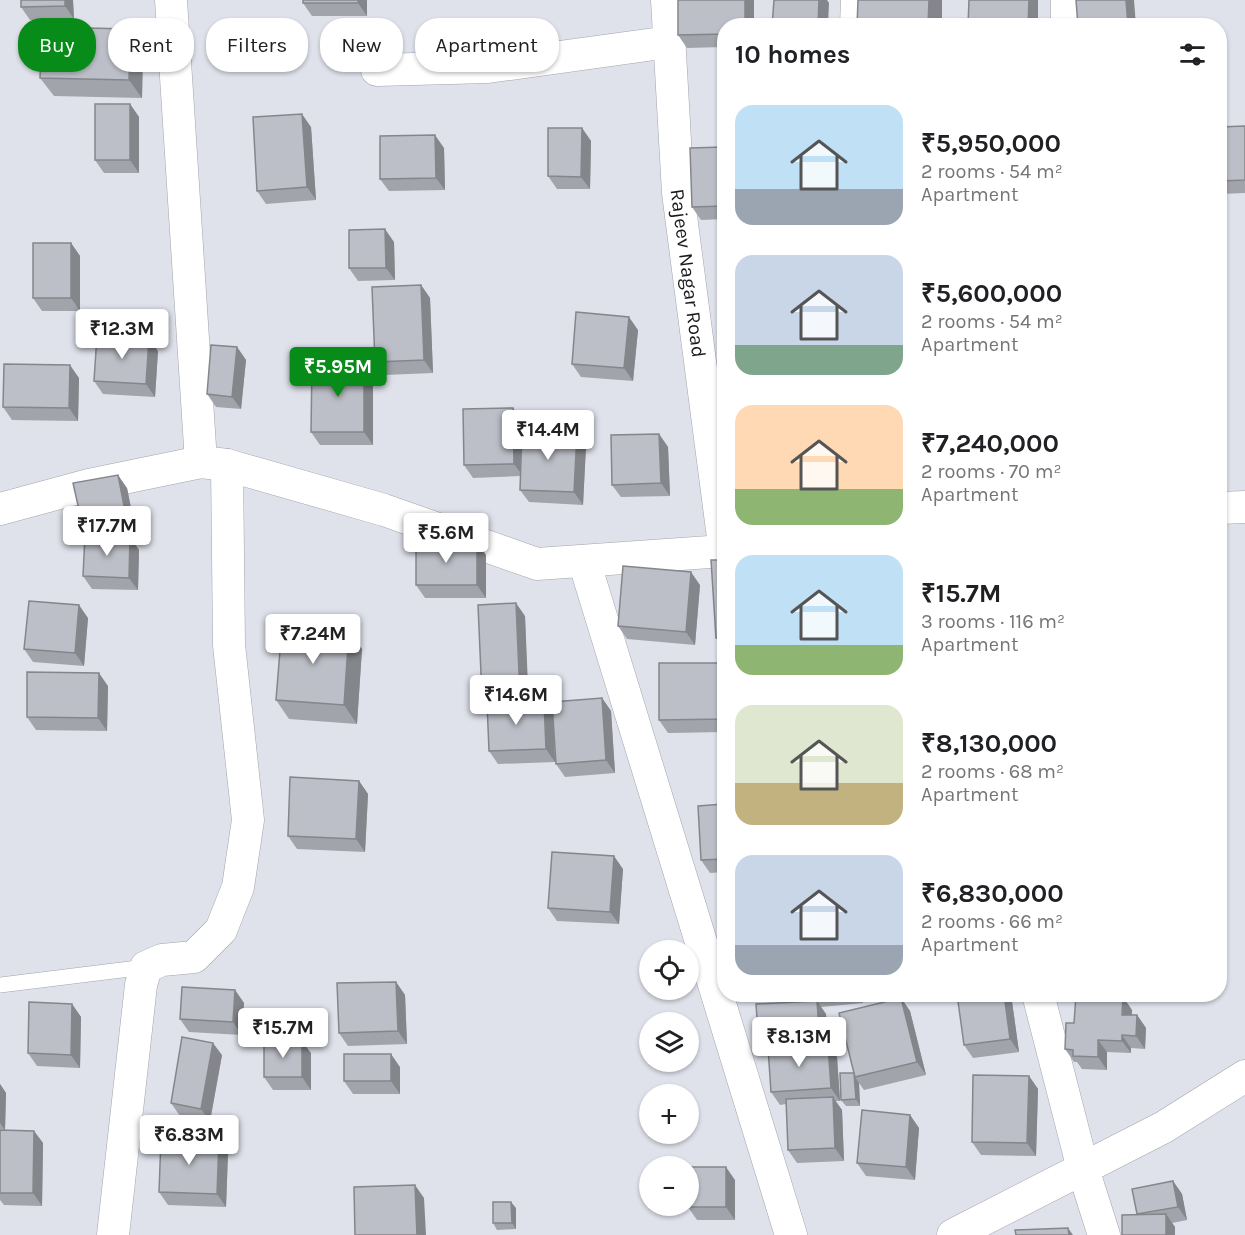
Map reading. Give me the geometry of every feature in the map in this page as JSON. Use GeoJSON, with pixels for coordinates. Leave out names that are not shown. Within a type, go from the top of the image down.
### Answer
{"type":"FeatureCollection","features":[{"type":"Feature","properties":{"kind":"street"},"geometry":{"type":"LineString","coordinates":[[113,1235],[141,985],[146,967],[162,960],[194,957],[221,930],[237,887],[248,820],[171,0]]}},
{"type":"Feature","properties":{"kind":"street","name":"Rajeev Nagar Road"},"geometry":{"type":"LineString","coordinates":[[667,0],[678,192],[717,492]]}},
{"type":"Feature","properties":{"kind":"street"},"geometry":{"type":"LineString","coordinates":[[856,18],[857,0]]}},
{"type":"Feature","properties":{"kind":"street"},"geometry":{"type":"LineString","coordinates":[[1066,18],[1067,0]]}},
{"type":"Feature","properties":{"kind":"street"},"geometry":{"type":"LineString","coordinates":[[403,69],[488,67],[669,42]]}},
{"type":"Feature","properties":{"kind":"street"},"geometry":{"type":"LineString","coordinates":[[0,509],[89,485],[214,463],[384,510],[537,564],[717,552]]}},
{"type":"Feature","properties":{"kind":"street"},"geometry":{"type":"LineString","coordinates":[[1227,508],[1245,507]]}},
{"type":"Feature","properties":{"kind":"street"},"geometry":{"type":"LineString","coordinates":[[584,561],[717,994]]}},
{"type":"Feature","properties":{"kind":"street"},"geometry":{"type":"LineString","coordinates":[[719,1002],[791,1235]]}},
{"type":"Feature","properties":{"kind":"street"},"geometry":{"type":"LineString","coordinates":[[1040,1002],[1083,1169],[1104,1235]]}},
{"type":"Feature","properties":{"kind":"street"},"geometry":{"type":"LineString","coordinates":[[953,1235],[1164,1126],[1245,1077]]}},
{"type":"Feature","properties":{"kind":"lane"},"geometry":{"type":"LineString","coordinates":[[0,985],[146,967]]}},
{"type":"Feature","properties":{"kind":"building"},"geometry":{"type":"Polygon","coordinates":[[[21,0],[65,0],[65,6],[21,7],[21,0]]]}},
{"type":"Feature","properties":{"kind":"building"},"geometry":{"type":"Polygon","coordinates":[[[303,0],[358,0],[358,3],[303,3],[303,0]]]}},
{"type":"Feature","properties":{"kind":"building"},"geometry":{"type":"Polygon","coordinates":[[[678,0],[745,0],[745,18],[717,18],[717,34],[678,35],[678,0]]]}},
{"type":"Feature","properties":{"kind":"building"},"geometry":{"type":"Polygon","coordinates":[[[774,0],[819,0],[818,18],[773,18],[774,0]]]}},
{"type":"Feature","properties":{"kind":"building"},"geometry":{"type":"Polygon","coordinates":[[[858,0],[929,0],[928,18],[857,18],[858,0]]]}},
{"type":"Feature","properties":{"kind":"building"},"geometry":{"type":"Polygon","coordinates":[[[969,0],[1029,0],[1028,18],[968,18],[969,0]]]}},
{"type":"Feature","properties":{"kind":"building"},"geometry":{"type":"Polygon","coordinates":[[[1076,0],[1126,0],[1127,18],[1077,18],[1076,0]]]}},
{"type":"Feature","properties":{"kind":"building"},"geometry":{"type":"Polygon","coordinates":[[[96,28],[108,28],[108,72],[129,72],[129,80],[40,78],[40,72],[96,72],[96,28]]]}},
{"type":"Feature","properties":{"kind":"building"},"geometry":{"type":"Polygon","coordinates":[[[95,104],[130,104],[130,160],[95,160],[95,104]]]}},
{"type":"Feature","properties":{"kind":"building"},"geometry":{"type":"Polygon","coordinates":[[[302,114],[307,187],[257,191],[253,117],[302,114]]]}},
{"type":"Feature","properties":{"kind":"building"},"geometry":{"type":"Polygon","coordinates":[[[1245,126],[1245,180],[1227,181],[1227,127],[1245,126]]]}},
{"type":"Feature","properties":{"kind":"building"},"geometry":{"type":"Polygon","coordinates":[[[548,128],[582,128],[581,177],[548,176],[548,128]]]}},
{"type":"Feature","properties":{"kind":"building"},"geometry":{"type":"Polygon","coordinates":[[[435,135],[436,178],[380,179],[380,136],[435,135]]]}},
{"type":"Feature","properties":{"kind":"building"},"geometry":{"type":"Polygon","coordinates":[[[717,147],[717,206],[692,207],[690,148],[717,147]]]}},
{"type":"Feature","properties":{"kind":"building"},"geometry":{"type":"Polygon","coordinates":[[[385,229],[386,268],[349,268],[349,230],[385,229]]]}},
{"type":"Feature","properties":{"kind":"building"},"geometry":{"type":"Polygon","coordinates":[[[33,243],[71,243],[71,298],[33,298],[33,243]]]}},
{"type":"Feature","properties":{"kind":"building"},"geometry":{"type":"Polygon","coordinates":[[[421,285],[424,360],[375,362],[372,287],[421,285]]]}},
{"type":"Feature","properties":{"kind":"building"},"geometry":{"type":"Polygon","coordinates":[[[576,312],[629,317],[624,368],[572,364],[576,312]]]}},
{"type":"Feature","properties":{"kind":"building"},"geometry":{"type":"Polygon","coordinates":[[[97,335],[149,338],[146,384],[94,381],[97,335]]]}},
{"type":"Feature","properties":{"kind":"building"},"geometry":{"type":"Polygon","coordinates":[[[211,345],[237,347],[232,397],[207,394],[211,345]]]}},
{"type":"Feature","properties":{"kind":"building"},"geometry":{"type":"Polygon","coordinates":[[[4,364],[70,365],[69,408],[3,407],[4,364]]]}},
{"type":"Feature","properties":{"kind":"building"},"geometry":{"type":"Polygon","coordinates":[[[312,364],[364,364],[364,432],[311,432],[312,364]]]}},
{"type":"Feature","properties":{"kind":"building"},"geometry":{"type":"Polygon","coordinates":[[[513,408],[514,464],[464,465],[463,409],[513,408]]]}},
{"type":"Feature","properties":{"kind":"building"},"geometry":{"type":"Polygon","coordinates":[[[522,430],[577,433],[574,492],[520,490],[522,430]]]}},
{"type":"Feature","properties":{"kind":"building"},"geometry":{"type":"Polygon","coordinates":[[[659,434],[661,483],[612,485],[611,435],[659,434]]]}},
{"type":"Feature","properties":{"kind":"building"},"geometry":{"type":"Polygon","coordinates":[[[118,475],[125,511],[81,519],[73,483],[118,475]]]}},
{"type":"Feature","properties":{"kind":"building"},"geometry":{"type":"Polygon","coordinates":[[[85,535],[130,537],[129,578],[83,576],[85,535]]]}},
{"type":"Feature","properties":{"kind":"building"},"geometry":{"type":"Polygon","coordinates":[[[416,542],[477,542],[477,585],[416,585],[416,542]]]}},
{"type":"Feature","properties":{"kind":"building"},"geometry":{"type":"Polygon","coordinates":[[[711,560],[717,560],[716,638],[711,560]]]}},
{"type":"Feature","properties":{"kind":"building"},"geometry":{"type":"Polygon","coordinates":[[[623,566],[691,572],[686,632],[618,626],[623,566]]]}},
{"type":"Feature","properties":{"kind":"building"},"geometry":{"type":"Polygon","coordinates":[[[29,601],[79,605],[75,653],[24,649],[29,601]]]}},
{"type":"Feature","properties":{"kind":"building"},"geometry":{"type":"Polygon","coordinates":[[[516,603],[520,696],[482,697],[478,605],[516,603]]]}},
{"type":"Feature","properties":{"kind":"building"},"geometry":{"type":"Polygon","coordinates":[[[282,626],[349,630],[344,705],[276,700],[282,626]]]}},
{"type":"Feature","properties":{"kind":"building"},"geometry":{"type":"Polygon","coordinates":[[[659,663],[717,663],[717,719],[659,720],[659,663]]]}},
{"type":"Feature","properties":{"kind":"building"},"geometry":{"type":"Polygon","coordinates":[[[27,672],[99,673],[98,718],[27,717],[27,672]]]}},
{"type":"Feature","properties":{"kind":"building"},"geometry":{"type":"Polygon","coordinates":[[[602,698],[606,760],[556,764],[552,702],[602,698]]]}},
{"type":"Feature","properties":{"kind":"building"},"geometry":{"type":"Polygon","coordinates":[[[544,701],[546,749],[489,751],[487,703],[544,701]]]}},
{"type":"Feature","properties":{"kind":"building"},"geometry":{"type":"Polygon","coordinates":[[[290,777],[359,781],[356,839],[288,836],[290,777]]]}},
{"type":"Feature","properties":{"kind":"building"},"geometry":{"type":"Polygon","coordinates":[[[717,805],[717,859],[701,860],[698,806],[717,805]]]}},
{"type":"Feature","properties":{"kind":"building"},"geometry":{"type":"Polygon","coordinates":[[[552,852],[614,856],[610,912],[548,908],[552,852]]]}},
{"type":"Feature","properties":{"kind":"building"},"geometry":{"type":"Polygon","coordinates":[[[396,982],[398,1031],[339,1033],[337,983],[396,982]]]}},
{"type":"Feature","properties":{"kind":"building"},"geometry":{"type":"Polygon","coordinates":[[[182,987],[235,990],[233,1022],[180,1019],[182,987]]]}},
{"type":"Feature","properties":{"kind":"building"},"geometry":{"type":"Polygon","coordinates":[[[29,1002],[72,1004],[71,1055],[28,1053],[29,1002]]]}},
{"type":"Feature","properties":{"kind":"building"},"geometry":{"type":"Polygon","coordinates":[[[817,1002],[819,1030],[758,1033],[756,1004],[817,1002]]]}},
{"type":"Feature","properties":{"kind":"building"},"geometry":{"type":"Polygon","coordinates":[[[884,1002],[902,1002],[917,1062],[855,1077],[839,1013],[884,1002]]]}},
{"type":"Feature","properties":{"kind":"building"},"geometry":{"type":"Polygon","coordinates":[[[958,1002],[1005,1002],[1010,1039],[964,1045],[958,1002]]]}},
{"type":"Feature","properties":{"kind":"building"},"geometry":{"type":"Polygon","coordinates":[[[1076,1002],[1123,1002],[1122,1015],[1137,1015],[1136,1036],[1122,1035],[1122,1041],[1098,1040],[1098,1057],[1073,1056],[1073,1050],[1065,1049],[1066,1023],[1074,1023],[1076,1002]]]}},
{"type":"Feature","properties":{"kind":"building"},"geometry":{"type":"Polygon","coordinates":[[[182,1037],[213,1043],[201,1109],[171,1103],[182,1037]]]}},
{"type":"Feature","properties":{"kind":"building"},"geometry":{"type":"Polygon","coordinates":[[[264,1041],[302,1041],[302,1077],[264,1077],[264,1041]]]}},
{"type":"Feature","properties":{"kind":"building"},"geometry":{"type":"Polygon","coordinates":[[[828,1045],[831,1088],[771,1092],[768,1048],[828,1045]]]}},
{"type":"Feature","properties":{"kind":"building"},"geometry":{"type":"Polygon","coordinates":[[[344,1054],[391,1054],[391,1081],[344,1081],[344,1054]]]}},
{"type":"Feature","properties":{"kind":"building"},"geometry":{"type":"Polygon","coordinates":[[[840,1073],[854,1073],[856,1099],[841,1100],[840,1073]]]}},
{"type":"Feature","properties":{"kind":"building"},"geometry":{"type":"Polygon","coordinates":[[[973,1075],[1029,1076],[1027,1143],[972,1142],[973,1075]]]}},
{"type":"Feature","properties":{"kind":"building"},"geometry":{"type":"Polygon","coordinates":[[[833,1097],[835,1148],[788,1150],[786,1099],[833,1097]]]}},
{"type":"Feature","properties":{"kind":"building"},"geometry":{"type":"Polygon","coordinates":[[[862,1110],[910,1115],[906,1167],[857,1163],[862,1110]]]}},
{"type":"Feature","properties":{"kind":"building"},"geometry":{"type":"Polygon","coordinates":[[[0,1130],[34,1131],[33,1193],[0,1193],[0,1130]]]}},
{"type":"Feature","properties":{"kind":"building"},"geometry":{"type":"Polygon","coordinates":[[[161,1138],[219,1140],[217,1194],[159,1192],[161,1138]]]}},
{"type":"Feature","properties":{"kind":"building"},"geometry":{"type":"Polygon","coordinates":[[[699,1167],[726,1167],[726,1207],[699,1207],[699,1167]]]}},
{"type":"Feature","properties":{"kind":"building"},"geometry":{"type":"Polygon","coordinates":[[[1173,1181],[1178,1207],[1137,1214],[1132,1189],[1173,1181]]]}},
{"type":"Feature","properties":{"kind":"building"},"geometry":{"type":"Polygon","coordinates":[[[415,1185],[417,1235],[355,1235],[354,1187],[415,1185]]]}},
{"type":"Feature","properties":{"kind":"building"},"geometry":{"type":"Polygon","coordinates":[[[493,1202],[511,1202],[512,1223],[493,1223],[493,1202]]]}},
{"type":"Feature","properties":{"kind":"building"},"geometry":{"type":"Polygon","coordinates":[[[1166,1214],[1166,1235],[1122,1235],[1122,1215],[1166,1214]]]}},
{"type":"Feature","properties":{"kind":"building"},"geometry":{"type":"Polygon","coordinates":[[[1068,1228],[1069,1235],[1016,1235],[1015,1230],[1068,1228]]]}}]}
